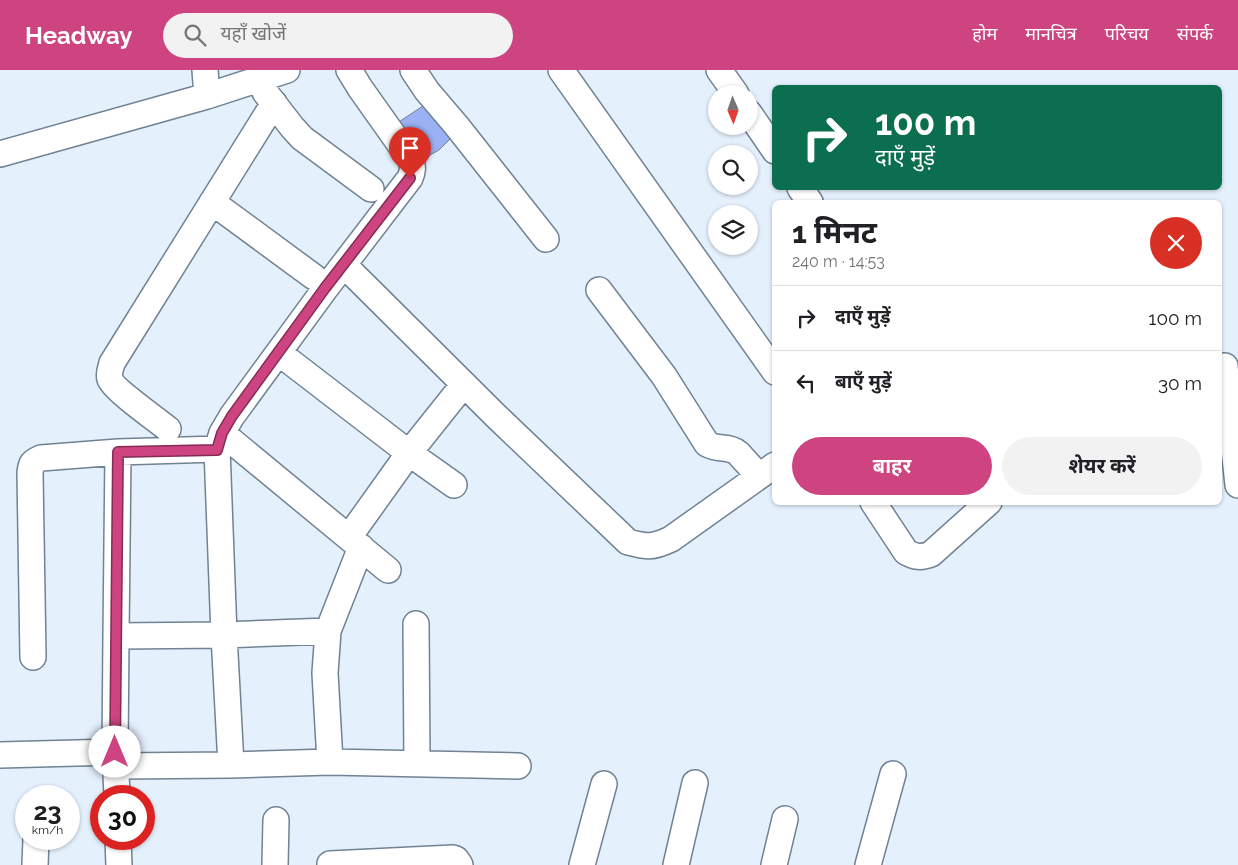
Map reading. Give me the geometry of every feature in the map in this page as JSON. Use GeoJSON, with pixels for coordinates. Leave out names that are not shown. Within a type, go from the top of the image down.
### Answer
{"type":"FeatureCollection","features":[{"type":"Feature","properties":{"kind":"street"},"geometry":{"type":"LineString","coordinates":[[205,70],[207,96]]}},
{"type":"Feature","properties":{"kind":"street"},"geometry":{"type":"LineString","coordinates":[[0,154],[207,96],[287,70]]}},
{"type":"Feature","properties":{"kind":"street"},"geometry":{"type":"LineString","coordinates":[[231,765],[224,635],[219,441],[232,416],[325,288],[413,172],[411,160],[349,70]]}},
{"type":"Feature","properties":{"kind":"street"},"geometry":{"type":"LineString","coordinates":[[413,70],[427,91],[546,239]]}},
{"type":"Feature","properties":{"kind":"street"},"geometry":{"type":"LineString","coordinates":[[562,70],[772,368]]}},
{"type":"Feature","properties":{"kind":"street"},"geometry":{"type":"LineString","coordinates":[[719,70],[730,85]]}},
{"type":"Feature","properties":{"kind":"street"},"geometry":{"type":"LineString","coordinates":[[256,80],[302,138],[371,189]]}},
{"type":"Feature","properties":{"kind":"street"},"geometry":{"type":"LineString","coordinates":[[168,429],[118,390],[110,380],[109,373],[112,363],[274,104]]}},
{"type":"Feature","properties":{"kind":"street"},"geometry":{"type":"LineString","coordinates":[[758,126],[772,148]]}},
{"type":"Feature","properties":{"kind":"street"},"geometry":{"type":"LineString","coordinates":[[212,202],[314,277]]}},
{"type":"Feature","properties":{"kind":"street"},"geometry":{"type":"LineString","coordinates":[[344,265],[628,542],[644,546],[658,545],[670,539],[767,471],[734,450],[729,448],[718,449],[707,444],[664,376],[599,290]]}},
{"type":"Feature","properties":{"kind":"street"},"geometry":{"type":"LineString","coordinates":[[279,353],[409,453],[454,485]]}},
{"type":"Feature","properties":{"kind":"street"},"geometry":{"type":"LineString","coordinates":[[1222,483],[1238,485],[1228,365]]}},
{"type":"Feature","properties":{"kind":"street"},"geometry":{"type":"LineString","coordinates":[[330,762],[325,673],[328,631],[355,542],[409,453],[464,384]]}},
{"type":"Feature","properties":{"kind":"street"},"geometry":{"type":"LineString","coordinates":[[33,658],[31,466],[33,461],[41,458],[219,441],[355,542],[388,570]]}},
{"type":"Feature","properties":{"kind":"street"},"geometry":{"type":"LineString","coordinates":[[117,785],[118,452]]}},
{"type":"Feature","properties":{"kind":"street"},"geometry":{"type":"LineString","coordinates":[[875,505],[906,552],[914,557],[932,554],[986,505]]}},
{"type":"Feature","properties":{"kind":"street"},"geometry":{"type":"LineString","coordinates":[[416,624],[417,763]]}},
{"type":"Feature","properties":{"kind":"street"},"geometry":{"type":"LineString","coordinates":[[116,636],[224,635],[328,631]]}},
{"type":"Feature","properties":{"kind":"street"},"geometry":{"type":"LineString","coordinates":[[0,755],[231,765],[330,762],[518,766]]}},
{"type":"Feature","properties":{"kind":"street"},"geometry":{"type":"LineString","coordinates":[[868,865],[893,774]]}},
{"type":"Feature","properties":{"kind":"street"},"geometry":{"type":"LineString","coordinates":[[676,865],[695,783]]}},
{"type":"Feature","properties":{"kind":"street"},"geometry":{"type":"LineString","coordinates":[[582,865],[604,784]]}},
{"type":"Feature","properties":{"kind":"street"},"geometry":{"type":"LineString","coordinates":[[774,865],[785,819]]}},
{"type":"Feature","properties":{"kind":"street"},"geometry":{"type":"LineString","coordinates":[[275,865],[276,820]]}},
{"type":"Feature","properties":{"kind":"street"},"geometry":{"type":"LineString","coordinates":[[34,865],[35,850]]}},
{"type":"Feature","properties":{"kind":"street"},"geometry":{"type":"LineString","coordinates":[[118,850],[119,865]]}},
{"type":"Feature","properties":{"kind":"street"},"geometry":{"type":"LineString","coordinates":[[330,864],[363,864],[453,858],[460,865]]}},
{"type":"Feature","properties":{"kind":"building"},"geometry":{"type":"Polygon","coordinates":[[[426,104],[450,139],[421,165],[388,129],[426,104]]]}},
{"type":"Feature","properties":{"kind":"route"},"geometry":{"type":"LineString","coordinates":[[115,752],[118,452],[217,450],[222,433],[232,416],[325,288],[410,178]]}}]}
